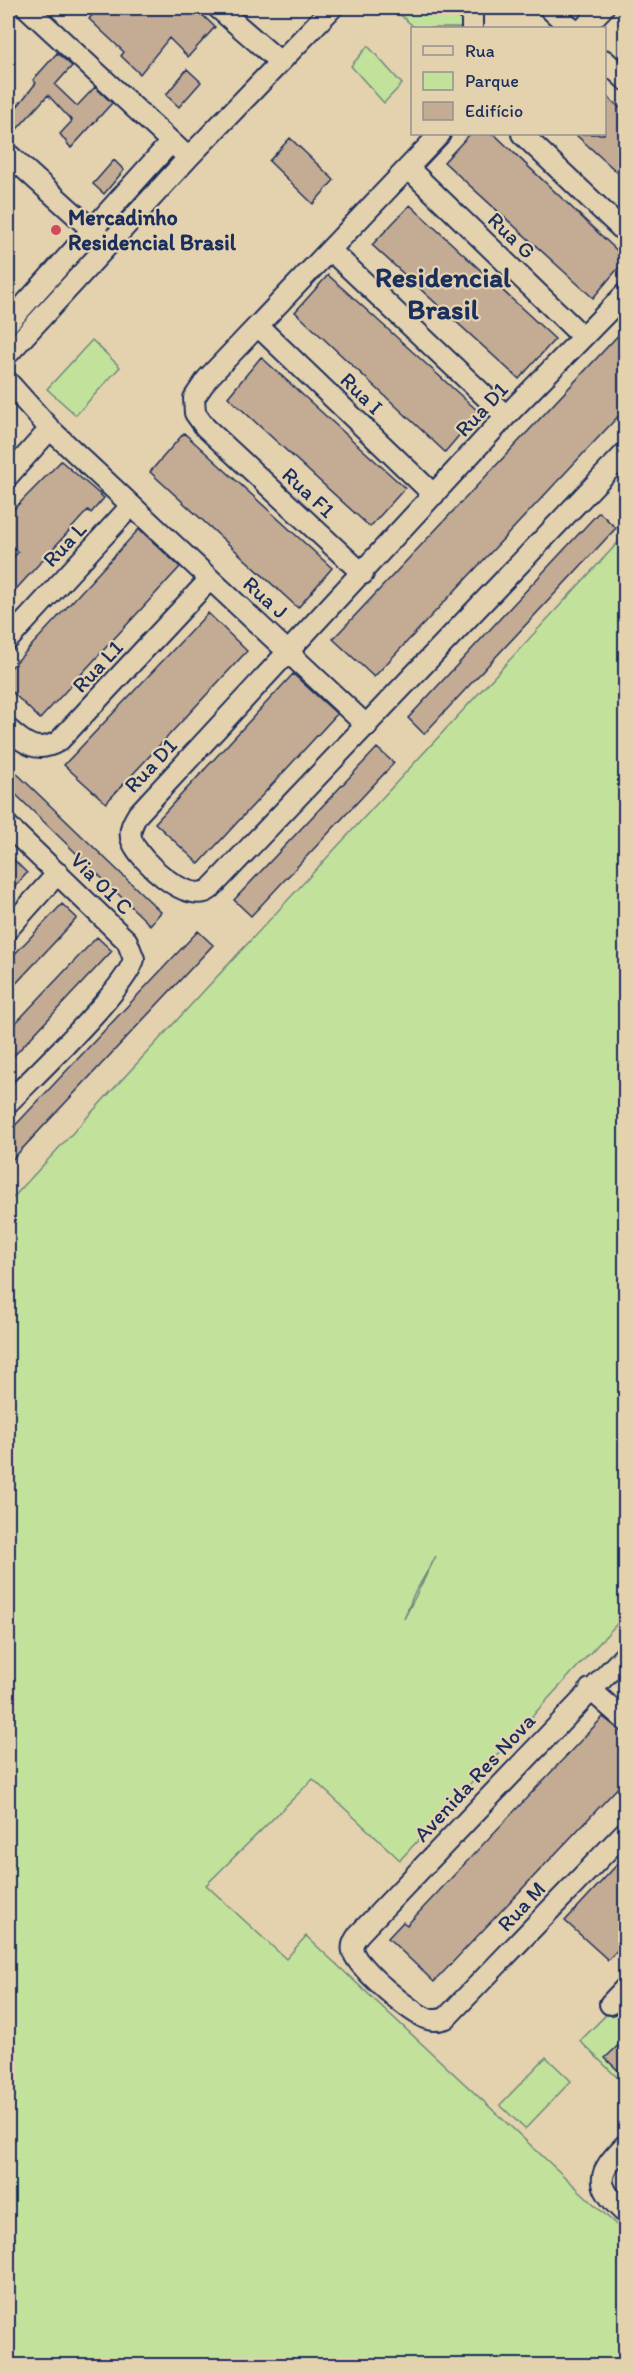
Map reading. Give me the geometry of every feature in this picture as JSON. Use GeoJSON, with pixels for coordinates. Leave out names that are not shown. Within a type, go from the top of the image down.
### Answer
{"type":"FeatureCollection","features":[{"type":"Feature","properties":{"kind":"street"},"geometry":{"type":"LineString","coordinates":[[27,8],[189,157]]}},
{"type":"Feature","properties":{"kind":"street"},"geometry":{"type":"LineString","coordinates":[[219,8],[280,62]]}},
{"type":"Feature","properties":{"kind":"street"},"geometry":{"type":"LineString","coordinates":[[11,342],[108,244],[332,8]]}},
{"type":"Feature","properties":{"kind":"street"},"geometry":{"type":"LineString","coordinates":[[472,8],[472,27]]}},
{"type":"Feature","properties":{"kind":"street"},"geometry":{"type":"LineString","coordinates":[[549,8],[570,27]]}},
{"type":"Feature","properties":{"kind":"street"},"geometry":{"type":"LineString","coordinates":[[585,27],[603,8]]}},
{"type":"Feature","properties":{"kind":"street"},"geometry":{"type":"LineString","coordinates":[[606,62],[626,80]]}},
{"type":"Feature","properties":{"kind":"street"},"geometry":{"type":"LineString","coordinates":[[258,326],[439,135]]}},
{"type":"Feature","properties":{"kind":"street"},"geometry":{"type":"LineString","coordinates":[[523,135],[626,233]]}},
{"type":"Feature","properties":{"kind":"street"},"geometry":{"type":"LineString","coordinates":[[8,323],[171,142]]}},
{"type":"Feature","properties":{"kind":"street"},"geometry":{"type":"LineString","coordinates":[[8,154],[108,244]]}},
{"type":"Feature","properties":{"kind":"street","name":"Rua G"},"geometry":{"type":"LineString","coordinates":[[408,168],[583,338]]}},
{"type":"Feature","properties":{"kind":"street"},"geometry":{"type":"LineString","coordinates":[[330,250],[506,416]]}},
{"type":"Feature","properties":{"kind":"street","name":"Rua D1"},"geometry":{"type":"LineString","coordinates":[[626,293],[506,416],[363,574],[289,650],[138,814],[131,827],[132,840],[158,871],[189,893],[206,892],[227,874],[626,452]]}},
{"type":"Feature","properties":{"kind":"street","name":"Rua F1"},"geometry":{"type":"LineString","coordinates":[[258,326],[207,379],[194,398],[198,418],[363,574]]}},
{"type":"Feature","properties":{"kind":"street","name":"Rua I"},"geometry":{"type":"LineString","coordinates":[[258,326],[434,495]]}},
{"type":"Feature","properties":{"kind":"street","name":"Rua J"},"geometry":{"type":"LineString","coordinates":[[8,382],[50,429],[289,650],[367,726]]}},
{"type":"Feature","properties":{"kind":"street"},"geometry":{"type":"LineString","coordinates":[[8,476],[50,429]]}},
{"type":"Feature","properties":{"kind":"street","name":"Rua L"},"geometry":{"type":"LineString","coordinates":[[8,640],[131,506]]}},
{"type":"Feature","properties":{"kind":"street","name":"Rua L1"},"geometry":{"type":"LineString","coordinates":[[8,729],[38,749],[46,749],[59,741],[210,579]]}},
{"type":"Feature","properties":{"kind":"street","name":"Via 01 C"},"geometry":{"type":"LineString","coordinates":[[8,826],[130,945],[133,952],[133,964],[120,984],[8,1102]]}},
{"type":"Feature","properties":{"kind":"street"},"geometry":{"type":"LineString","coordinates":[[8,928],[58,873]]}},
{"type":"Feature","properties":{"kind":"street","name":"Avenida Res Nova"},"geometry":{"type":"LineString","coordinates":[[452,2014],[442,2019],[430,2020],[402,2002],[354,1954],[352,1945],[359,1934],[590,1689],[626,1654]]}},
{"type":"Feature","properties":{"kind":"street"},"geometry":{"type":"LineString","coordinates":[[590,1689],[626,1721]]}},
{"type":"Feature","properties":{"kind":"street","name":"Rua M"},"geometry":{"type":"LineString","coordinates":[[452,2014],[626,1831]]}},
{"type":"Feature","properties":{"kind":"street"},"geometry":{"type":"LineString","coordinates":[[610,2004],[626,1987]]}},
{"type":"Feature","properties":{"kind":"street"},"geometry":{"type":"LineString","coordinates":[[620,2150],[604,2171],[601,2183],[606,2194],[626,2214]]}},
{"type":"Feature","properties":{"kind":"green space"},"geometry":{"type":"Polygon","coordinates":[[[448,8],[468,27],[414,27],[394,9],[448,8]]]}},
{"type":"Feature","properties":{"kind":"green space"},"geometry":{"type":"Polygon","coordinates":[[[368,46],[402,84],[384,103],[351,66],[368,46]]]}},
{"type":"Feature","properties":{"kind":"green space"},"geometry":{"type":"Polygon","coordinates":[[[92,340],[120,367],[76,415],[47,389],[92,340]]]}},
{"type":"Feature","properties":{"kind":"green space"},"geometry":{"type":"Polygon","coordinates":[[[625,535],[625,1615],[400,1860],[313,1779],[206,1885],[286,1959],[306,1936],[625,2233],[625,2365],[8,2365],[8,1203],[625,535]],[[436,1556],[413,1596],[404,1619],[436,1556]]]}},
{"type":"Feature","properties":{"kind":"green space"},"geometry":{"type":"Polygon","coordinates":[[[625,2002],[625,2085],[580,2041],[615,2006],[625,2002]]]}},
{"type":"Feature","properties":{"kind":"green space"},"geometry":{"type":"Polygon","coordinates":[[[546,2057],[571,2081],[525,2129],[500,2105],[546,2057]]]}},
{"type":"Feature","properties":{"kind":"building"},"geometry":{"type":"Polygon","coordinates":[[[98,8],[195,8],[215,27],[188,57],[169,38],[140,74],[121,56],[124,52],[89,19],[98,8]]]}},
{"type":"Feature","properties":{"kind":"building"},"geometry":{"type":"Polygon","coordinates":[[[57,53],[72,66],[55,85],[77,106],[95,87],[112,103],[71,148],[60,134],[72,121],[48,95],[17,129],[8,118],[36,83],[33,80],[57,53]]]}},
{"type":"Feature","properties":{"kind":"building"},"geometry":{"type":"Polygon","coordinates":[[[187,69],[201,82],[179,107],[166,95],[187,69]]]}},
{"type":"Feature","properties":{"kind":"building"},"geometry":{"type":"Polygon","coordinates":[[[606,96],[626,113],[626,180],[576,135],[606,135],[606,96]]]}},
{"type":"Feature","properties":{"kind":"building"},"geometry":{"type":"Polygon","coordinates":[[[469,135],[495,135],[626,259],[593,298],[444,162],[469,135]]]}},
{"type":"Feature","properties":{"kind":"building"},"geometry":{"type":"Polygon","coordinates":[[[290,138],[334,180],[313,204],[269,161],[290,138]]]}},
{"type":"Feature","properties":{"kind":"building"},"geometry":{"type":"Polygon","coordinates":[[[114,160],[124,170],[104,194],[93,184],[114,160]]]}},
{"type":"Feature","properties":{"kind":"building"},"geometry":{"type":"Polygon","coordinates":[[[410,205],[555,339],[519,379],[372,245],[410,205]]]}},
{"type":"Feature","properties":{"kind":"building"},"geometry":{"type":"Polygon","coordinates":[[[328,275],[479,412],[445,452],[295,312],[328,275]]]}},
{"type":"Feature","properties":{"kind":"building"},"geometry":{"type":"Polygon","coordinates":[[[626,327],[626,408],[374,677],[333,639],[626,327]]]}},
{"type":"Feature","properties":{"kind":"building"},"geometry":{"type":"Polygon","coordinates":[[[261,357],[405,488],[370,527],[228,397],[261,357]]]}},
{"type":"Feature","properties":{"kind":"building"},"geometry":{"type":"Polygon","coordinates":[[[184,433],[332,568],[298,608],[150,472],[184,433]]]}},
{"type":"Feature","properties":{"kind":"building"},"geometry":{"type":"Polygon","coordinates":[[[61,461],[104,498],[91,513],[88,510],[8,598],[8,564],[18,552],[8,542],[8,515],[61,461]]]}},
{"type":"Feature","properties":{"kind":"building"},"geometry":{"type":"Polygon","coordinates":[[[599,512],[616,528],[424,734],[408,718],[599,512]]]}},
{"type":"Feature","properties":{"kind":"building"},"geometry":{"type":"Polygon","coordinates":[[[139,529],[180,567],[40,719],[8,688],[8,671],[139,529]]]}},
{"type":"Feature","properties":{"kind":"building"},"geometry":{"type":"Polygon","coordinates":[[[208,613],[247,651],[106,803],[64,765],[208,613]]]}},
{"type":"Feature","properties":{"kind":"building"},"geometry":{"type":"Polygon","coordinates":[[[293,674],[337,714],[199,864],[155,823],[293,674]]]}},
{"type":"Feature","properties":{"kind":"building"},"geometry":{"type":"Polygon","coordinates":[[[377,748],[394,763],[251,916],[234,900],[377,748]]]}},
{"type":"Feature","properties":{"kind":"building"},"geometry":{"type":"Polygon","coordinates":[[[8,765],[161,912],[150,925],[8,787],[8,765]]]}},
{"type":"Feature","properties":{"kind":"building"},"geometry":{"type":"Polygon","coordinates":[[[8,854],[27,873],[8,894],[8,854]]]}},
{"type":"Feature","properties":{"kind":"building"},"geometry":{"type":"Polygon","coordinates":[[[62,904],[77,918],[8,992],[8,961],[62,904]]]}},
{"type":"Feature","properties":{"kind":"building"},"geometry":{"type":"Polygon","coordinates":[[[198,931],[213,945],[8,1164],[8,1133],[198,931]]]}},
{"type":"Feature","properties":{"kind":"building"},"geometry":{"type":"Polygon","coordinates":[[[97,937],[112,951],[8,1062],[8,1031],[97,937]]]}},
{"type":"Feature","properties":{"kind":"building"},"geometry":{"type":"Polygon","coordinates":[[[603,1717],[626,1735],[626,1779],[434,1982],[388,1938],[403,1922],[407,1925],[603,1717]]]}},
{"type":"Feature","properties":{"kind":"building"},"geometry":{"type":"Polygon","coordinates":[[[626,1855],[625,1942],[608,1960],[565,1921],[626,1855]]]}},
{"type":"Feature","properties":{"kind":"building"},"geometry":{"type":"Polygon","coordinates":[[[626,2038],[626,2078],[605,2058],[626,2038]]]}},
{"type":"Feature","properties":{"kind":"place","name":"Mercadinho Residencial Brasil"},"geometry":{"type":"Point","coordinates":[56,230]}},
{"type":"Feature","properties":{"kind":"district","name":"Residencial Brasil"},"geometry":{"type":"Point","coordinates":[443,293]}}]}
